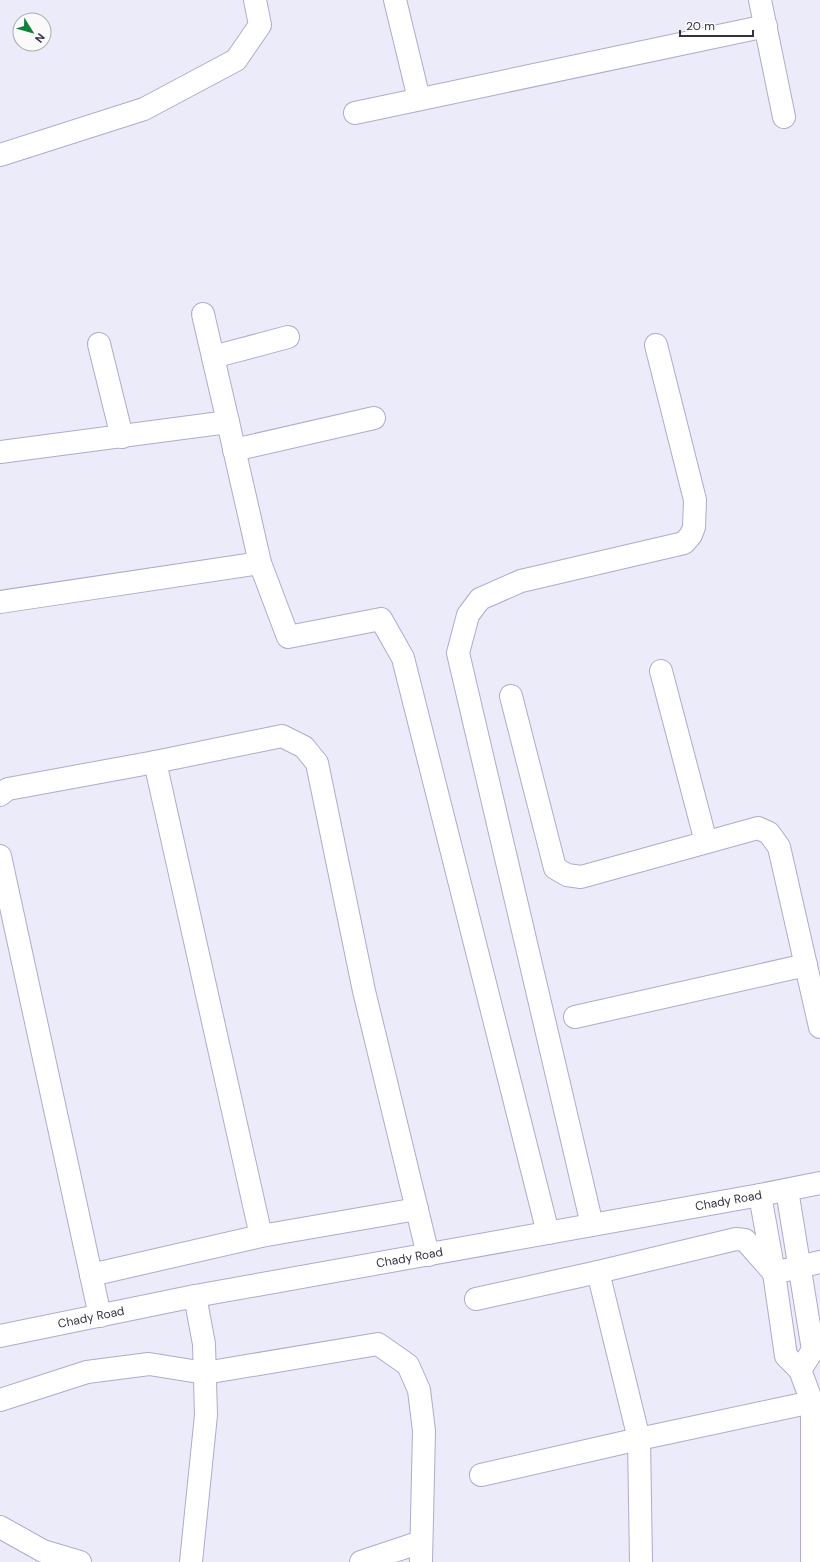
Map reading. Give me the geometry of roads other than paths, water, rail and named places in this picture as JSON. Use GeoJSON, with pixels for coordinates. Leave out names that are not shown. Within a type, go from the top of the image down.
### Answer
{"type":"FeatureCollection","features":[{"type":"Feature","properties":{"kind":"street"},"geometry":{"type":"LineString","coordinates":[[0,155],[144,109],[236,60],[260,25],[255,0]]}},
{"type":"Feature","properties":{"kind":"street"},"geometry":{"type":"LineString","coordinates":[[395,0],[419,99]]}},
{"type":"Feature","properties":{"kind":"street"},"geometry":{"type":"LineString","coordinates":[[760,0],[784,117]]}},
{"type":"Feature","properties":{"kind":"street"},"geometry":{"type":"LineString","coordinates":[[355,113],[766,26]]}},
{"type":"Feature","properties":{"kind":"street"},"geometry":{"type":"LineString","coordinates":[[203,314],[260,564],[288,637],[381,619],[403,658],[548,1233]]}},
{"type":"Feature","properties":{"kind":"street"},"geometry":{"type":"LineString","coordinates":[[213,357],[288,337]]}},
{"type":"Feature","properties":{"kind":"street"},"geometry":{"type":"LineString","coordinates":[[99,344],[122,436]]}},
{"type":"Feature","properties":{"kind":"street"},"geometry":{"type":"LineString","coordinates":[[592,1225],[458,653],[468,615],[480,599],[521,581],[684,543],[691,535],[694,527],[695,500],[656,345]]}},
{"type":"Feature","properties":{"kind":"street"},"geometry":{"type":"LineString","coordinates":[[234,450],[374,418]]}},
{"type":"Feature","properties":{"kind":"street"},"geometry":{"type":"LineString","coordinates":[[0,452],[228,422]]}},
{"type":"Feature","properties":{"kind":"street"},"geometry":{"type":"LineString","coordinates":[[0,602],[260,564]]}},
{"type":"Feature","properties":{"kind":"street"},"geometry":{"type":"LineString","coordinates":[[661,671],[706,842]]}},
{"type":"Feature","properties":{"kind":"street"},"geometry":{"type":"LineString","coordinates":[[511,696],[556,868],[567,875],[581,877],[758,828],[769,832],[779,847],[820,1027]]}},
{"type":"Feature","properties":{"kind":"street"},"geometry":{"type":"LineString","coordinates":[[0,795],[8,789],[155,762],[282,736],[304,747],[317,763],[364,991],[428,1255]]}},
{"type":"Feature","properties":{"kind":"street"},"geometry":{"type":"LineString","coordinates":[[155,762],[261,1236]]}},
{"type":"Feature","properties":{"kind":"street"},"geometry":{"type":"LineString","coordinates":[[0,856],[100,1316]]}},
{"type":"Feature","properties":{"kind":"street"},"geometry":{"type":"LineString","coordinates":[[575,1017],[806,965]]}},
{"type":"Feature","properties":{"kind":"street","name":"Chady Road"},"geometry":{"type":"LineString","coordinates":[[0,1336],[195,1296],[760,1196],[820,1183]]}},
{"type":"Feature","properties":{"kind":"street"},"geometry":{"type":"LineString","coordinates":[[787,1190],[810,1265],[813,1350],[800,1370]]}},
{"type":"Feature","properties":{"kind":"street"},"geometry":{"type":"LineString","coordinates":[[760,1196],[774,1273],[786,1356],[800,1370],[812,1402],[815,1557]]}},
{"type":"Feature","properties":{"kind":"street"},"geometry":{"type":"LineString","coordinates":[[91,1275],[261,1236],[418,1209]]}},
{"type":"Feature","properties":{"kind":"street"},"geometry":{"type":"LineString","coordinates":[[476,1299],[736,1239],[745,1240],[774,1273]]}},
{"type":"Feature","properties":{"kind":"street"},"geometry":{"type":"LineString","coordinates":[[774,1273],[810,1265]]}},
{"type":"Feature","properties":{"kind":"street"},"geometry":{"type":"LineString","coordinates":[[598,1272],[639,1439],[641,1562]]}},
{"type":"Feature","properties":{"kind":"street"},"geometry":{"type":"LineString","coordinates":[[191,1562],[206,1415],[204,1344],[195,1296]]}},
{"type":"Feature","properties":{"kind":"street"},"geometry":{"type":"LineString","coordinates":[[0,1400],[87,1372],[149,1364],[205,1373],[378,1344],[408,1365],[419,1390],[424,1431],[421,1552],[361,1562]]}},
{"type":"Feature","properties":{"kind":"street"},"geometry":{"type":"LineString","coordinates":[[481,1475],[812,1402]]}},
{"type":"Feature","properties":{"kind":"street"},"geometry":{"type":"LineString","coordinates":[[0,1526],[43,1551],[80,1562]]}}]}
